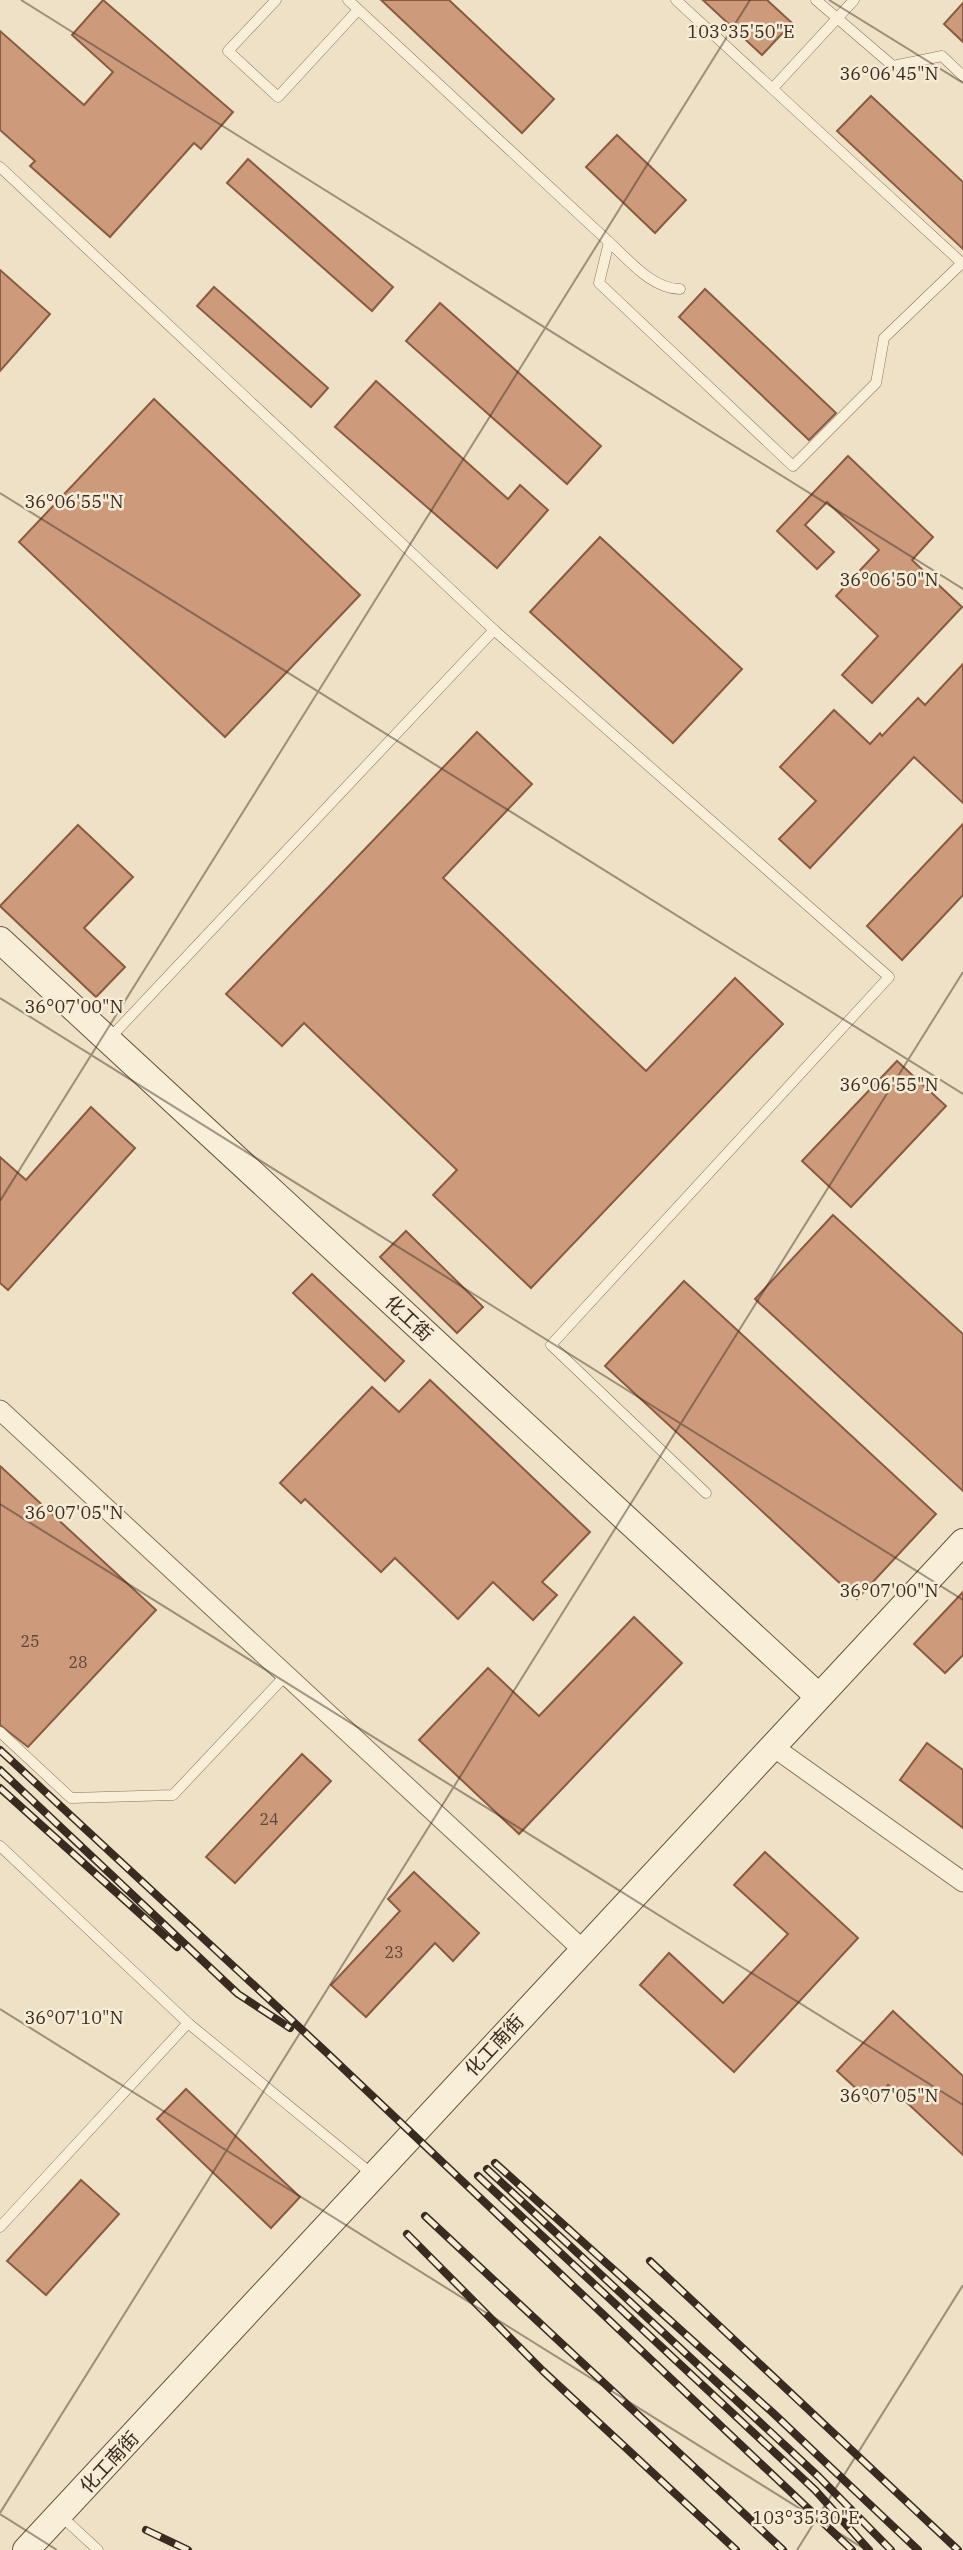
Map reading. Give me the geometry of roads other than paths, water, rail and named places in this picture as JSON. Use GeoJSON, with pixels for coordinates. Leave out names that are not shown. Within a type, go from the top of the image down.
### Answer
{"type":"FeatureCollection","features":[{"type":"Feature","properties":{"kind":"street","name":"化工街"},"geometry":{"type":"LineString","coordinates":[[0,940],[818,1696]]}},
{"type":"Feature","properties":{"kind":"street"},"geometry":{"type":"LineString","coordinates":[[0,1410],[583,1950]]}},
{"type":"Feature","properties":{"kind":"street","name":"化工南街"},"geometry":{"type":"LineString","coordinates":[[26,2550],[963,1542]]}},
{"type":"Feature","properties":{"kind":"street"},"geometry":{"type":"LineString","coordinates":[[772,1746],[963,1882]]}},
{"type":"Feature","properties":{"kind":"lane"},"geometry":{"type":"LineString","coordinates":[[276,0],[228,51],[278,97],[358,9]]}},
{"type":"Feature","properties":{"kind":"lane"},"geometry":{"type":"LineString","coordinates":[[348,0],[652,280],[666,289],[680,289]]}},
{"type":"Feature","properties":{"kind":"lane"},"geometry":{"type":"LineString","coordinates":[[609,242],[599,283],[793,466],[876,383],[884,338],[962,264],[676,0]]}},
{"type":"Feature","properties":{"kind":"lane"},"geometry":{"type":"LineString","coordinates":[[816,0],[893,66],[942,56],[963,76]]}},
{"type":"Feature","properties":{"kind":"lane"},"geometry":{"type":"LineString","coordinates":[[773,88],[854,0]]}},
{"type":"Feature","properties":{"kind":"lane"},"geometry":{"type":"LineString","coordinates":[[0,167],[494,629],[889,977],[551,1345],[706,1493]]}},
{"type":"Feature","properties":{"kind":"lane"},"geometry":{"type":"LineString","coordinates":[[108,1040],[494,629]]}},
{"type":"Feature","properties":{"kind":"lane"},"geometry":{"type":"LineString","coordinates":[[0,1732],[71,1798],[173,1795],[286,1675]]}},
{"type":"Feature","properties":{"kind":"lane"},"geometry":{"type":"LineString","coordinates":[[0,1846],[188,2023],[375,2176]]}},
{"type":"Feature","properties":{"kind":"lane"},"geometry":{"type":"LineString","coordinates":[[0,2227],[188,2023]]}},
{"type":"Feature","properties":{"kind":"lane"},"geometry":{"type":"LineString","coordinates":[[60,2514],[98,2550]]}},
{"type":"Feature","properties":{"kind":"railway"},"geometry":{"type":"LineString","coordinates":[[0,1750],[326,2052],[852,2550]]}},
{"type":"Feature","properties":{"kind":"railway"},"geometry":{"type":"LineString","coordinates":[[0,1770],[238,1994],[290,2028]]}},
{"type":"Feature","properties":{"kind":"railway"},"geometry":{"type":"LineString","coordinates":[[0,1788],[177,1947]]}},
{"type":"Feature","properties":{"kind":"railway"},"geometry":{"type":"LineString","coordinates":[[495,2163],[772,2412],[918,2550]]}},
{"type":"Feature","properties":{"kind":"railway"},"geometry":{"type":"LineString","coordinates":[[487,2169],[819,2477],[891,2550]]}},
{"type":"Feature","properties":{"kind":"railway"},"geometry":{"type":"LineString","coordinates":[[478,2176],[815,2490],[869,2550]]}},
{"type":"Feature","properties":{"kind":"railway"},"geometry":{"type":"LineString","coordinates":[[425,2216],[783,2550]]}},
{"type":"Feature","properties":{"kind":"railway"},"geometry":{"type":"LineString","coordinates":[[407,2234],[543,2371],[736,2550]]}},
{"type":"Feature","properties":{"kind":"railway"},"geometry":{"type":"LineString","coordinates":[[650,2261],[958,2550]]}},
{"type":"Feature","properties":{"kind":"railway"},"geometry":{"type":"LineString","coordinates":[[146,2530],[188,2550]]}}]}
